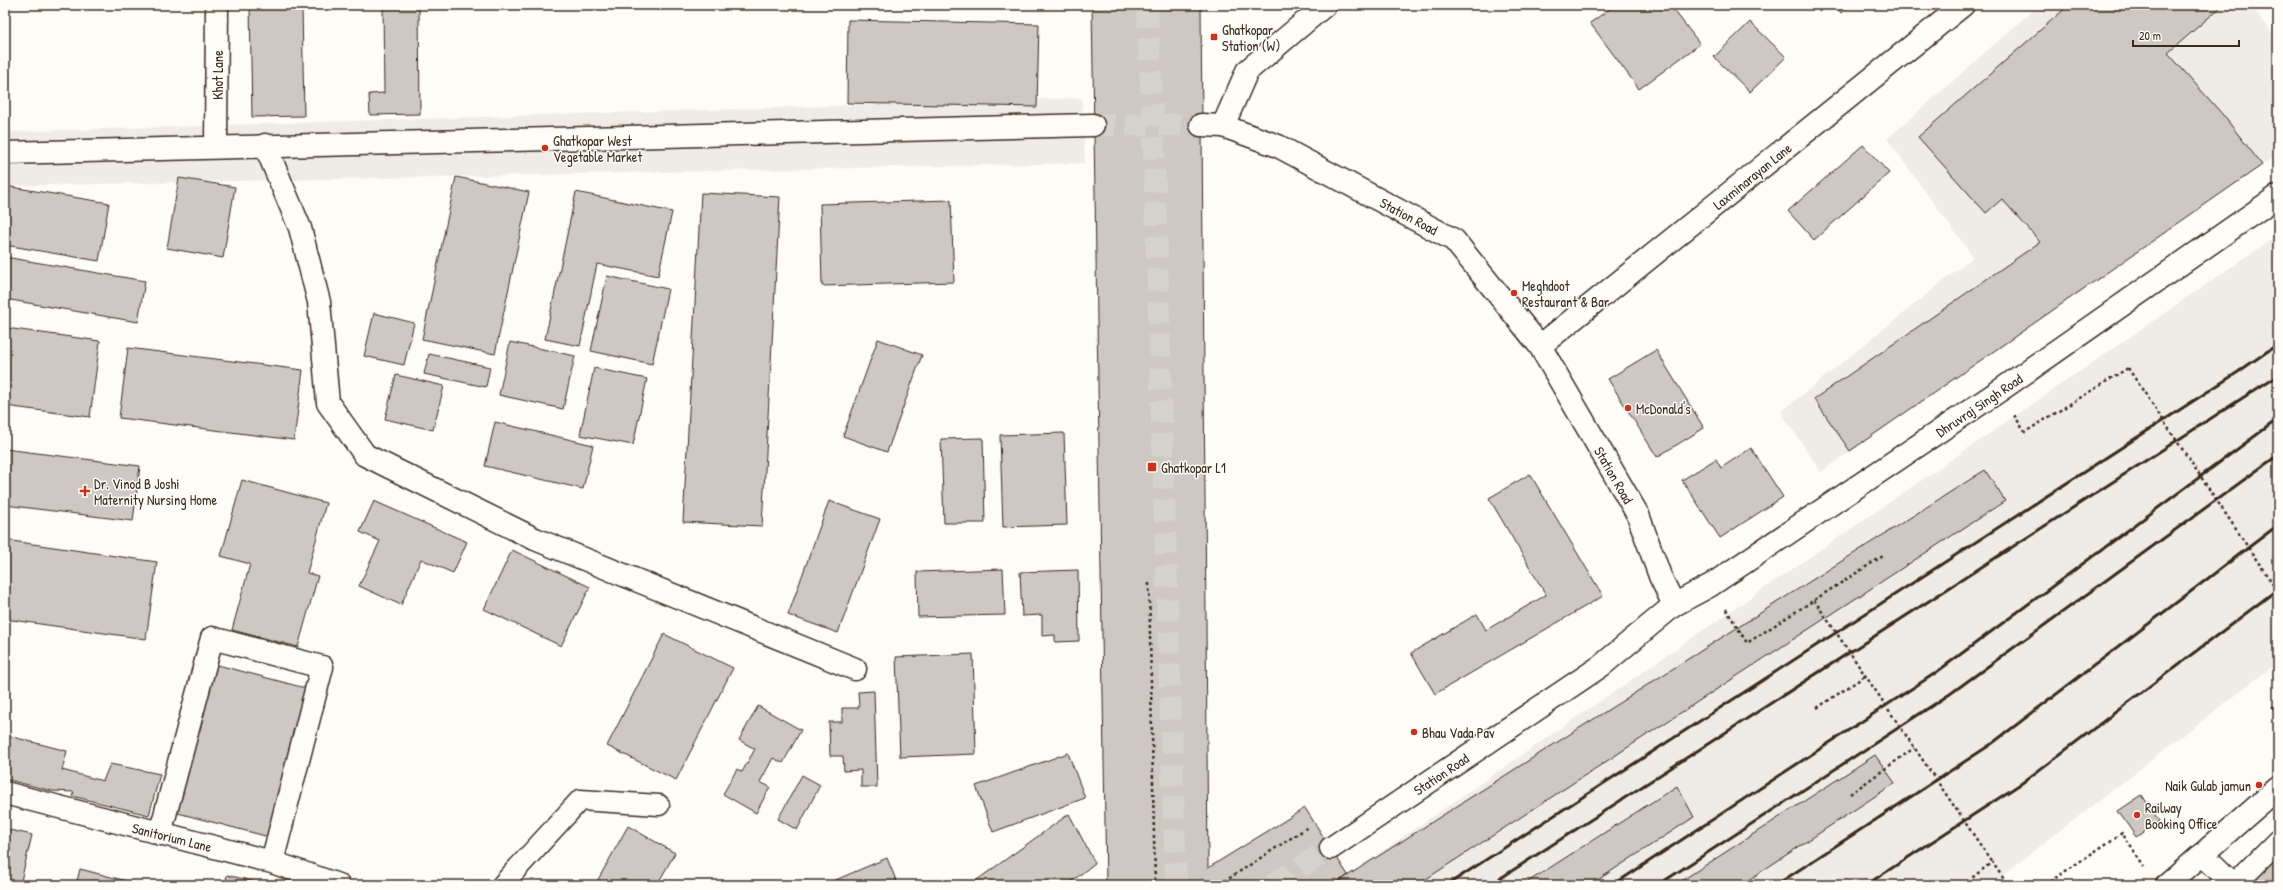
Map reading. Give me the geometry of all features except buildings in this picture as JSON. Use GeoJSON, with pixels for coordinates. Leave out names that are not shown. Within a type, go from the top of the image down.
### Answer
{"type":"FeatureCollection","features":[{"type":"Feature","properties":{"kind":"street","name":"Khot Lane"},"geometry":{"type":"LineString","coordinates":[[216,146],[217,5]]}},
{"type":"Feature","properties":{"kind":"street"},"geometry":{"type":"LineString","coordinates":[[1223,126],[1247,71],[1325,5]]}},
{"type":"Feature","properties":{"kind":"street","name":"Laxminarayan Lane"},"geometry":{"type":"LineString","coordinates":[[1540,346],[1963,5]]}},
{"type":"Feature","properties":{"kind":"street"},"geometry":{"type":"LineString","coordinates":[[5,153],[216,146],[1093,125]]}},
{"type":"Feature","properties":{"kind":"street","name":"Station Road"},"geometry":{"type":"LineString","coordinates":[[1202,125],[1223,126],[1278,146],[1454,240],[1540,346],[1638,515],[1660,576],[1674,605],[1601,666],[1331,848]]}},
{"type":"Feature","properties":{"kind":"street"},"geometry":{"type":"LineString","coordinates":[[265,145],[300,228],[319,302],[328,403],[365,455],[535,539],[855,669]]}},
{"type":"Feature","properties":{"kind":"street","name":"Dhruvraj Singh Road"},"geometry":{"type":"LineString","coordinates":[[1674,605],[1711,585],[1999,391],[2278,196]]}},
{"type":"Feature","properties":{"kind":"street"},"geometry":{"type":"LineString","coordinates":[[160,834],[212,638],[322,667],[272,862]]}},
{"type":"Feature","properties":{"kind":"street"},"geometry":{"type":"LineString","coordinates":[[2167,885],[2278,788]]}},
{"type":"Feature","properties":{"kind":"street","name":"Sanitorium Lane"},"geometry":{"type":"LineString","coordinates":[[5,793],[272,862],[338,885]]}},
{"type":"Feature","properties":{"kind":"street"},"geometry":{"type":"LineString","coordinates":[[2202,854],[2234,885],[2278,841]]}},
{"type":"Feature","properties":{"kind":"lane"},"geometry":{"type":"LineString","coordinates":[[502,885],[580,800],[659,806]]}},
{"type":"Feature","properties":{"kind":"path"},"geometry":{"type":"LineString","coordinates":[[2025,432],[2128,368],[2278,592]]}},
{"type":"Feature","properties":{"kind":"path"},"geometry":{"type":"LineString","coordinates":[[1711,585],[1747,643],[1883,556]]}},
{"type":"Feature","properties":{"kind":"path"},"geometry":{"type":"LineString","coordinates":[[1149,583],[1155,885]]}},
{"type":"Feature","properties":{"kind":"path"},"geometry":{"type":"LineString","coordinates":[[1814,600],[2008,885]]}},
{"type":"Feature","properties":{"kind":"path"},"geometry":{"type":"LineString","coordinates":[[1817,708],[1865,676]]}},
{"type":"Feature","properties":{"kind":"path"},"geometry":{"type":"LineString","coordinates":[[2278,704],[2273,708],[2278,715]]}},
{"type":"Feature","properties":{"kind":"path"},"geometry":{"type":"LineString","coordinates":[[1850,794],[1914,748]]}},
{"type":"Feature","properties":{"kind":"path"},"geometry":{"type":"LineString","coordinates":[[1219,885],[1315,823]]}},
{"type":"Feature","properties":{"kind":"path"},"geometry":{"type":"LineString","coordinates":[[2045,885],[2122,833],[2148,872]]}},
{"type":"Feature","properties":{"kind":"path"},"geometry":{"type":"LineString","coordinates":[[1963,885],[1992,862]]}},
{"type":"Feature","properties":{"kind":"shaded area"},"geometry":{"type":"Polygon","coordinates":[[[2039,5],[2250,5],[2278,41],[2278,154],[1821,472],[1781,412],[1973,257],[1887,139],[2039,5]]]}},
{"type":"Feature","properties":{"kind":"shaded area","name":"Ghatkopar West Vegetable Market"},"geometry":{"type":"Polygon","coordinates":[[[1082,98],[1085,163],[5,186],[5,132],[1082,98]]]}},
{"type":"Feature","properties":{"kind":"shaded area"},"geometry":{"type":"Polygon","coordinates":[[[2278,235],[2278,662],[1990,885],[1333,885],[2278,235]]]}},
{"type":"Feature","properties":{"kind":"tunnel"},"geometry":{"type":"LineString","coordinates":[[1147,5],[1153,124],[1176,885]]}},
{"type":"Feature","properties":{"kind":"tunnel"},"geometry":{"type":"LineString","coordinates":[[1093,125],[1201,125]]}},
{"type":"Feature","properties":{"kind":"tunnel"},"geometry":{"type":"LineString","coordinates":[[1272,885],[1331,848]]}},
{"type":"Feature","properties":{"kind":"railway"},"geometry":{"type":"LineString","coordinates":[[1447,885],[2238,372],[2278,344]]}},
{"type":"Feature","properties":{"kind":"railway"},"geometry":{"type":"LineString","coordinates":[[1490,885],[2278,375]]}},
{"type":"Feature","properties":{"kind":"railway"},"geometry":{"type":"LineString","coordinates":[[1613,885],[1934,674],[2278,419]]}},
{"type":"Feature","properties":{"kind":"railway"},"geometry":{"type":"LineString","coordinates":[[1658,885],[1950,694],[2278,455]]}},
{"type":"Feature","properties":{"kind":"railway"},"geometry":{"type":"LineString","coordinates":[[1776,885],[1990,745],[2278,525]]}},
{"type":"Feature","properties":{"kind":"railway"},"geometry":{"type":"LineString","coordinates":[[1866,885],[2022,783],[2278,589]]}},
{"type":"Feature","properties":{"kind":"place","name":"Ghatkopar Station (W)"},"geometry":{"type":"Point","coordinates":[1214,37]}},
{"type":"Feature","properties":{"kind":"place","name":"Ghatkopar West Vegetable Market"},"geometry":{"type":"Point","coordinates":[545,148]}},
{"type":"Feature","properties":{"kind":"place","name":"Meghdoot Restaurant & Bar"},"geometry":{"type":"Point","coordinates":[1514,293]}},
{"type":"Feature","properties":{"kind":"place","name":"McDonald's"},"geometry":{"type":"Point","coordinates":[1628,408]}},
{"type":"Feature","properties":{"kind":"place","name":"Ghatkopar L1"},"geometry":{"type":"Point","coordinates":[1152,467]}},
{"type":"Feature","properties":{"kind":"place","name":"Dr. Vinod B Joshi Maternity Nursing Home"},"geometry":{"type":"Point","coordinates":[85,491]}},
{"type":"Feature","properties":{"kind":"place","name":"Bhau Vada Pav"},"geometry":{"type":"Point","coordinates":[1414,732]}},
{"type":"Feature","properties":{"kind":"place","name":"Naik Gulab jamun"},"geometry":{"type":"Point","coordinates":[2259,785]}},
{"type":"Feature","properties":{"kind":"place","name":"Railway Booking Office"},"geometry":{"type":"Point","coordinates":[2137,815]}}]}
